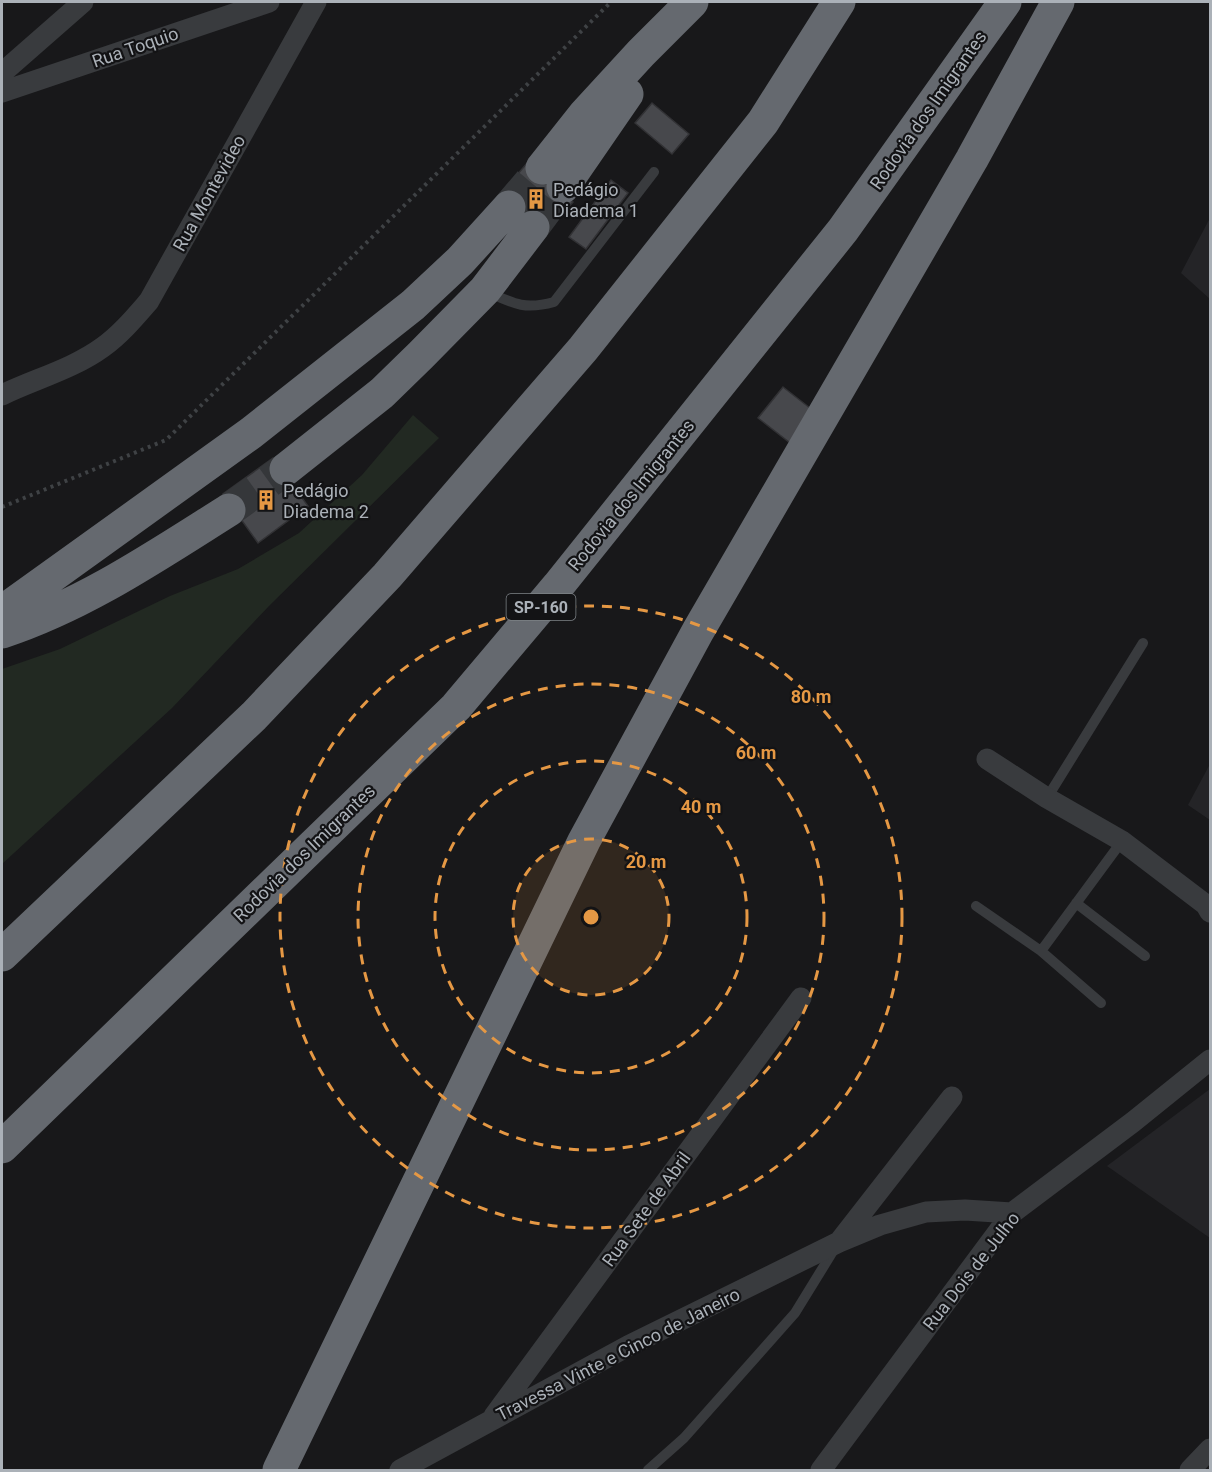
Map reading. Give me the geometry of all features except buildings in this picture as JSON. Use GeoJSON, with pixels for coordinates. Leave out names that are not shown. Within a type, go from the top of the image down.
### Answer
{"type":"FeatureCollection","features":[{"type":"Feature","properties":{"kind":"highway"},"geometry":{"type":"LineString","coordinates":[[2,956],[254,716],[387,576],[583,349],[763,122],[839,2]]}},
{"type":"Feature","properties":{"kind":"highway","name":"Rodovia dos Imigrantes"},"geometry":{"type":"LineString","coordinates":[[2,1147],[456,707],[558,586],[843,230],[1005,2]]}},
{"type":"Feature","properties":{"kind":"highway"},"geometry":{"type":"LineString","coordinates":[[279,1470],[584,841],[698,631],[972,159],[1058,2]]}},
{"type":"Feature","properties":{"kind":"highway"},"geometry":{"type":"LineString","coordinates":[[552,178],[584,115],[689,5]]}},
{"type":"Feature","properties":{"kind":"highway"},"geometry":{"type":"LineString","coordinates":[[2,612],[251,433],[413,305],[460,261],[521,217],[485,290],[382,393],[286,470]]}},
{"type":"Feature","properties":{"kind":"highway"},"geometry":{"type":"LineString","coordinates":[[2,632],[33,622],[140,567],[229,510]]}},
{"type":"Feature","properties":{"kind":"street"},"geometry":{"type":"LineString","coordinates":[[2,73],[83,2]]}},
{"type":"Feature","properties":{"kind":"street","name":"Rua Toquio"},"geometry":{"type":"LineString","coordinates":[[2,92],[269,2]]}},
{"type":"Feature","properties":{"kind":"street","name":"Rua Montevideo"},"geometry":{"type":"LineString","coordinates":[[2,394],[78,362],[103,348],[124,330],[149,301],[316,2]]}},
{"type":"Feature","properties":{"kind":"street"},"geometry":{"type":"LineString","coordinates":[[987,759],[1047,798],[1122,841],[1206,905],[1210,912]]}},
{"type":"Feature","properties":{"kind":"street","name":"Rua Sete de Abril"},"geometry":{"type":"LineString","coordinates":[[490,1420],[801,998]]}},
{"type":"Feature","properties":{"kind":"street","name":"Rua Dois de Julho"},"geometry":{"type":"LineString","coordinates":[[821,1470],[1012,1213],[1133,1122],[1210,1060]]}},
{"type":"Feature","properties":{"kind":"street","name":"Travessa Vinte e Cinco de Janeiro"},"geometry":{"type":"LineString","coordinates":[[838,1242],[952,1097]]}},
{"type":"Feature","properties":{"kind":"street","name":"Travessa Vinte e Cinco de Janeiro"},"geometry":{"type":"LineString","coordinates":[[400,1470],[628,1346],[838,1242],[880,1225],[926,1212],[965,1210],[1012,1213]]}},
{"type":"Feature","properties":{"kind":"street"},"geometry":{"type":"LineString","coordinates":[[1190,1470],[1210,1449]]}},
{"type":"Feature","properties":{"kind":"lane"},"geometry":{"type":"LineString","coordinates":[[485,290],[518,306],[540,306],[554,302],[654,172]]}},
{"type":"Feature","properties":{"kind":"lane"},"geometry":{"type":"LineString","coordinates":[[1047,798],[1143,643]]}},
{"type":"Feature","properties":{"kind":"lane"},"geometry":{"type":"LineString","coordinates":[[1041,951],[1122,841]]}},
{"type":"Feature","properties":{"kind":"lane"},"geometry":{"type":"LineString","coordinates":[[1076,903],[1145,956]]}},
{"type":"Feature","properties":{"kind":"lane"},"geometry":{"type":"LineString","coordinates":[[976,906],[1041,951],[1101,1003]]}},
{"type":"Feature","properties":{"kind":"lane","name":"Travessa Vinte e Cinco de Janeiro"},"geometry":{"type":"LineString","coordinates":[[648,1470],[684,1438],[795,1313],[838,1242]]}},
{"type":"Feature","properties":{"kind":"path"},"geometry":{"type":"LineString","coordinates":[[2,507],[166,440],[611,2]]}},
{"type":"Feature","properties":{"kind":"shaded area"},"geometry":{"type":"Polygon","coordinates":[[[1210,218],[1210,299],[1181,273],[1210,218]]]}},
{"type":"Feature","properties":{"kind":"shaded area"},"geometry":{"type":"Polygon","coordinates":[[[413,415],[439,438],[269,606],[172,708],[2,864],[2,669],[60,649],[170,596],[238,569],[299,533],[362,475],[413,415]]]}},
{"type":"Feature","properties":{"kind":"shaded area"},"geometry":{"type":"Polygon","coordinates":[[[1210,764],[1210,820],[1188,805],[1210,764]]]}},
{"type":"Feature","properties":{"kind":"shaded area"},"geometry":{"type":"Polygon","coordinates":[[[1210,1089],[1210,1238],[1107,1166],[1210,1089]]]}},
{"type":"Feature","properties":{"kind":"tunnel"},"geometry":{"type":"LineString","coordinates":[[509,207],[542,168]]}},
{"type":"Feature","properties":{"kind":"tunnel"},"geometry":{"type":"LineString","coordinates":[[533,227],[563,187]]}},
{"type":"Feature","properties":{"kind":"tunnel"},"geometry":{"type":"LineString","coordinates":[[229,510],[286,469]]}},
{"type":"Feature","properties":{"kind":"place","name":"Pedágio Diadema 1"},"geometry":{"type":"Point","coordinates":[536,199]}},
{"type":"Feature","properties":{"kind":"place","name":"Pedágio Diadema 2"},"geometry":{"type":"Point","coordinates":[266,500]}}]}
